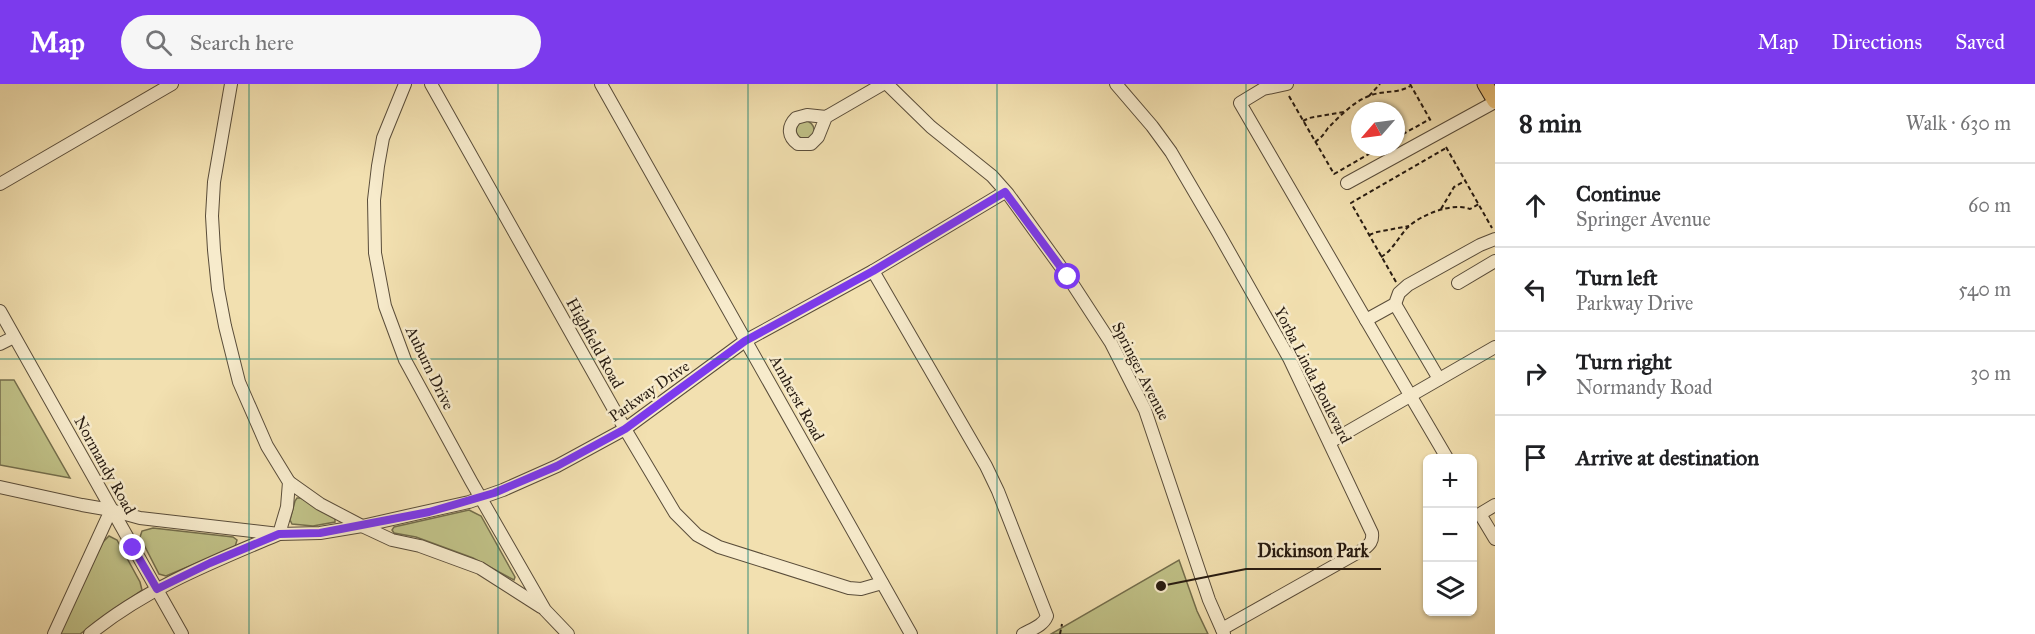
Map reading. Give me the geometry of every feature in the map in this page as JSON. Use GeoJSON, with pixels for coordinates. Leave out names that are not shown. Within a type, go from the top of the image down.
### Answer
{"type":"FeatureCollection","features":[{"type":"Feature","properties":{"kind":"street"},"geometry":{"type":"LineString","coordinates":[[0,184],[172,84]]}},
{"type":"Feature","properties":{"kind":"street"},"geometry":{"type":"LineString","coordinates":[[231,84],[214,182],[212,216],[218,289],[239,382],[267,446],[289,482],[287,507],[279,534]]}},
{"type":"Feature","properties":{"kind":"street","name":"Auburn Drive"},"geometry":{"type":"LineString","coordinates":[[405,84],[383,138],[378,166],[374,232],[378,278],[385,306],[405,360],[480,498],[545,610]]}},
{"type":"Feature","properties":{"kind":"street","name":"Highfield Road"},"geometry":{"type":"LineString","coordinates":[[431,84],[625,429],[675,513],[697,535],[732,551],[849,588],[861,589],[882,583]]}},
{"type":"Feature","properties":{"kind":"street","name":"Amherst Road"},"geometry":{"type":"LineString","coordinates":[[601,84],[911,634]]}},
{"type":"Feature","properties":{"kind":"street"},"geometry":{"type":"LineString","coordinates":[[826,117],[885,84]]}},
{"type":"Feature","properties":{"kind":"street","name":"Springer Avenue"},"geometry":{"type":"LineString","coordinates":[[885,84],[931,127],[992,176],[1068,277],[1111,343],[1145,410],[1209,600],[1223,632]]}},
{"type":"Feature","properties":{"kind":"street","name":"Yorba Linda Boulevard"},"geometry":{"type":"LineString","coordinates":[[1116,84],[1171,152],[1289,358],[1369,526],[1372,538],[1370,544],[1223,632]]}},
{"type":"Feature","properties":{"kind":"street"},"geometry":{"type":"LineString","coordinates":[[1287,88],[1263,89],[1240,103],[1445,454]]}},
{"type":"Feature","properties":{"kind":"street"},"geometry":{"type":"LineString","coordinates":[[1347,183],[1492,93]]}},
{"type":"Feature","properties":{"kind":"street","name":"Parkway Drive"},"geometry":{"type":"LineString","coordinates":[[0,487],[140,518],[279,534],[320,533],[362,526],[429,512],[480,498],[557,466],[625,429],[745,341],[873,271],[1005,192]]}},
{"type":"Feature","properties":{"kind":"street"},"geometry":{"type":"LineString","coordinates":[[1366,320],[1395,304],[1399,293],[1408,285],[1495,239]]}},
{"type":"Feature","properties":{"kind":"street"},"geometry":{"type":"LineString","coordinates":[[1458,283],[1495,261]]}},
{"type":"Feature","properties":{"kind":"street"},"geometry":{"type":"LineString","coordinates":[[873,271],[986,466],[998,491],[1047,616],[1040,625],[1023,634]]}},
{"type":"Feature","properties":{"kind":"street"},"geometry":{"type":"LineString","coordinates":[[1395,304],[1439,379]]}},
{"type":"Feature","properties":{"kind":"street","name":"Normandy Road"},"geometry":{"type":"LineString","coordinates":[[0,311],[182,634]]}},
{"type":"Feature","properties":{"kind":"street"},"geometry":{"type":"LineString","coordinates":[[0,344],[14,336]]}},
{"type":"Feature","properties":{"kind":"street"},"geometry":{"type":"LineString","coordinates":[[1330,442],[1495,347]]}},
{"type":"Feature","properties":{"kind":"street","name":"Auburn Drive"},"geometry":{"type":"LineString","coordinates":[[289,482],[320,504],[392,540],[420,546],[480,568],[545,610],[568,634]]}},
{"type":"Feature","properties":{"kind":"street"},"geometry":{"type":"LineString","coordinates":[[1495,505],[1480,514],[1495,539]]}},
{"type":"Feature","properties":{"kind":"street"},"geometry":{"type":"LineString","coordinates":[[54,634],[111,510]]}},
{"type":"Feature","properties":{"kind":"street","name":"Parkway Drive"},"geometry":{"type":"LineString","coordinates":[[90,634],[106,620],[157,589],[210,563],[279,534]]}},
{"type":"Feature","properties":{"kind":"path"},"geometry":{"type":"LineString","coordinates":[[1315,142],[1344,111],[1369,96],[1380,84]]}},
{"type":"Feature","properties":{"kind":"path"},"geometry":{"type":"LineString","coordinates":[[1369,96],[1402,91],[1410,85],[1435,128]]}},
{"type":"Feature","properties":{"kind":"path"},"geometry":{"type":"LineString","coordinates":[[1287,88],[1334,174],[1365,156]]}},
{"type":"Feature","properties":{"kind":"path"},"geometry":{"type":"LineString","coordinates":[[1303,121],[1344,111]]}},
{"type":"Feature","properties":{"kind":"path"},"geometry":{"type":"LineString","coordinates":[[1405,133],[1430,119]]}},
{"type":"Feature","properties":{"kind":"path"},"geometry":{"type":"LineString","coordinates":[[1399,286],[1351,203],[1446,148],[1495,233]]}},
{"type":"Feature","properties":{"kind":"path"},"geometry":{"type":"LineString","coordinates":[[1441,209],[1454,187],[1465,181]]}},
{"type":"Feature","properties":{"kind":"path"},"geometry":{"type":"LineString","coordinates":[[1369,235],[1409,226],[1441,209],[1463,206],[1470,209],[1479,204]]}},
{"type":"Feature","properties":{"kind":"path"},"geometry":{"type":"LineString","coordinates":[[1381,257],[1389,252],[1409,226]]}},
{"type":"Feature","properties":{"kind":"path"},"geometry":{"type":"LineString","coordinates":[[1060,634],[1062,624]]}},
{"type":"Feature","properties":{"kind":"green space"},"geometry":{"type":"Polygon","coordinates":[[[805,121],[811,124],[814,130],[811,136],[805,139],[799,136],[796,130],[799,124],[805,121]]]}},
{"type":"Feature","properties":{"kind":"green space"},"geometry":{"type":"Polygon","coordinates":[[[0,380],[14,380],[70,478],[0,465],[0,380]]]}},
{"type":"Feature","properties":{"kind":"green space"},"geometry":{"type":"Polygon","coordinates":[[[297,498],[335,517],[335,522],[313,526],[292,524],[290,520],[297,498]]]}},
{"type":"Feature","properties":{"kind":"green space"},"geometry":{"type":"Polygon","coordinates":[[[469,510],[481,516],[515,577],[514,580],[473,558],[416,537],[394,533],[392,530],[394,527],[469,510]]]}},
{"type":"Feature","properties":{"kind":"green space"},"geometry":{"type":"Polygon","coordinates":[[[153,528],[233,537],[237,540],[235,547],[166,576],[159,574],[140,537],[142,531],[153,528]]]}},
{"type":"Feature","properties":{"kind":"green space"},"geometry":{"type":"Polygon","coordinates":[[[109,536],[117,540],[142,590],[80,634],[57,634],[103,542],[109,536]]]}},
{"type":"Feature","properties":{"kind":"green space"},"geometry":{"type":"Polygon","coordinates":[[[1179,560],[1197,611],[1208,634],[1051,634],[1179,560]]]}},
{"type":"Feature","properties":{"kind":"place","name":"Dickinson Park"},"geometry":{"type":"Point","coordinates":[1161,586]}},
{"type":"Feature","properties":{"kind":"route"},"geometry":{"type":"LineString","coordinates":[[133,548],[157,589],[210,563],[279,534],[320,533],[362,526],[469,502],[503,490],[557,466],[625,429],[745,341],[873,271],[1005,192],[1068,277]]}}]}
